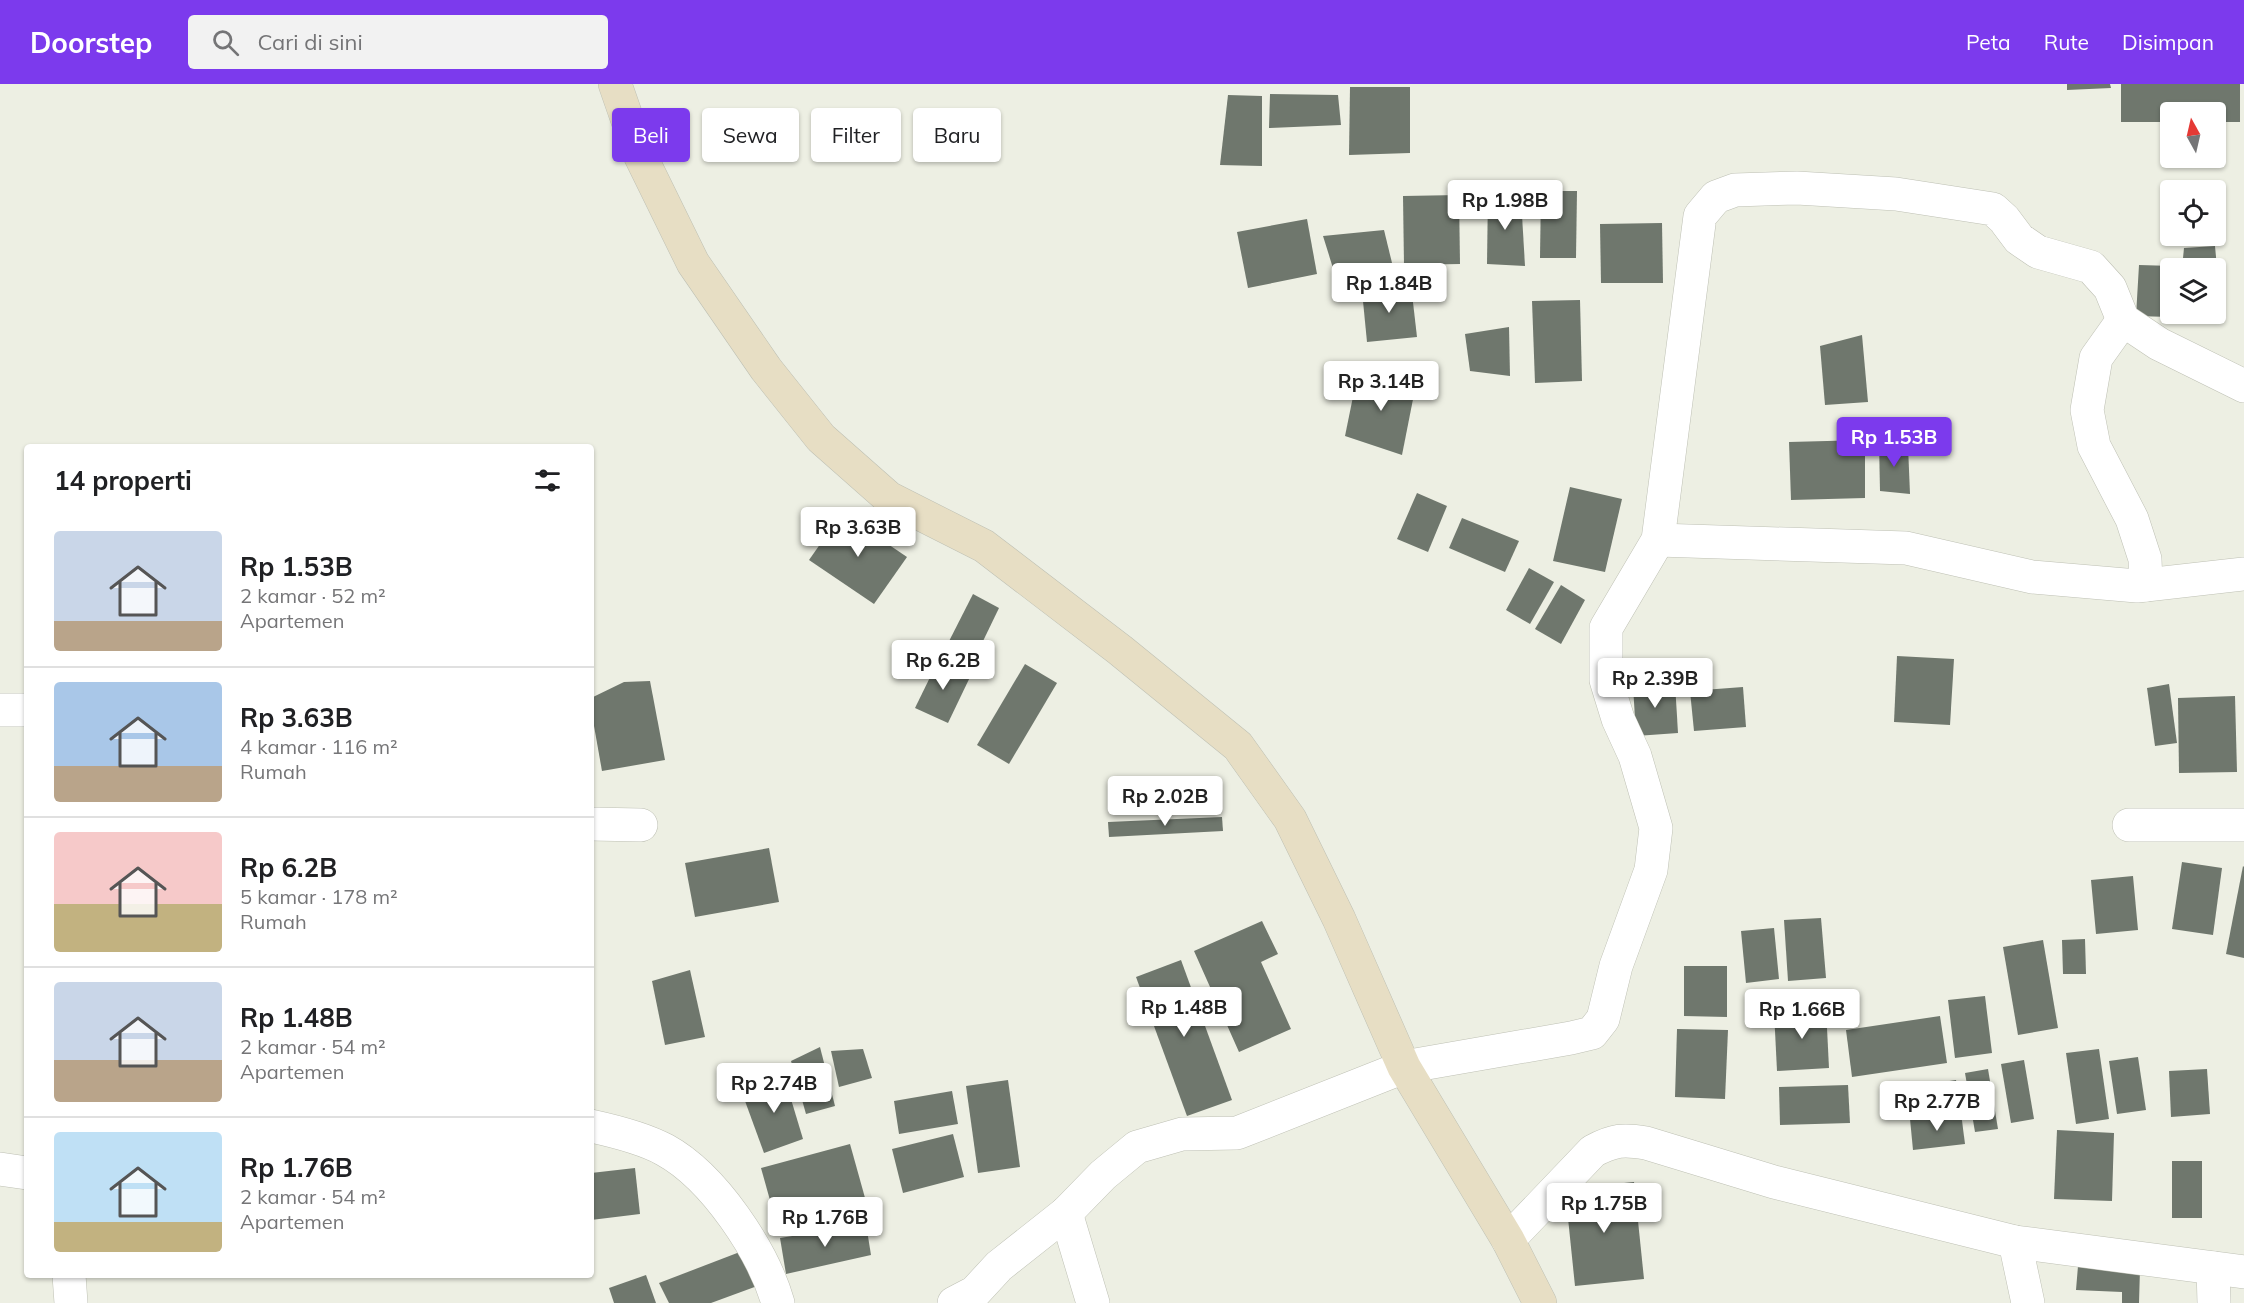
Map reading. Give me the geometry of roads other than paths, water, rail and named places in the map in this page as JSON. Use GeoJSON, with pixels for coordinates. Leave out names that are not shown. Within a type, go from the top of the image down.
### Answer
{"type":"FeatureCollection","features":[{"type":"Feature","properties":{"kind":"street"},"geometry":{"type":"LineString","coordinates":[[615,84],[639,153],[693,263],[766,369],[821,438],[889,498],[984,546],[1120,650],[1238,746],[1290,819],[1340,919],[1404,1067],[1508,1240],[1540,1303]]}},
{"type":"Feature","properties":{"kind":"street"},"geometry":{"type":"LineString","coordinates":[[954,1303],[975,1292],[999,1266],[1066,1213],[1103,1175],[1137,1147],[1182,1134],[1237,1133],[1404,1067],[1592,1033],[1603,1019],[1616,966],[1650,870],[1656,828],[1635,756],[1618,719],[1606,680],[1606,628],[1658,540],[1700,216],[1716,196],[1735,190],[1797,188],[1896,194],[1993,209],[2019,239],[2038,252],[2091,267],[2110,288],[2123,320],[2159,344],[2244,386]]}},
{"type":"Feature","properties":{"kind":"street"},"geometry":{"type":"LineString","coordinates":[[2123,320],[2096,358],[2087,410],[2094,446],[2132,519],[2145,559],[2146,585]]}},
{"type":"Feature","properties":{"kind":"street"},"geometry":{"type":"LineString","coordinates":[[1658,540],[1906,548],[2032,577],[2146,585],[2244,574]]}},
{"type":"Feature","properties":{"kind":"street"},"geometry":{"type":"LineString","coordinates":[[0,710],[24,710]]}},
{"type":"Feature","properties":{"kind":"street"},"geometry":{"type":"LineString","coordinates":[[594,824],[642,825]]}},
{"type":"Feature","properties":{"kind":"street"},"geometry":{"type":"LineString","coordinates":[[2129,825],[2244,825]]}},
{"type":"Feature","properties":{"kind":"street"},"geometry":{"type":"LineString","coordinates":[[594,1127],[664,1150],[694,1169],[732,1215],[753,1246],[771,1281],[778,1303]]}},
{"type":"Feature","properties":{"kind":"street"},"geometry":{"type":"LineString","coordinates":[[1508,1240],[1593,1151],[1610,1142],[1626,1140],[1646,1143],[1774,1182],[2015,1242],[2229,1270],[2214,1303]]}},
{"type":"Feature","properties":{"kind":"street"},"geometry":{"type":"LineString","coordinates":[[0,1168],[24,1172]]}},
{"type":"Feature","properties":{"kind":"street"},"geometry":{"type":"LineString","coordinates":[[1066,1213],[1093,1303]]}},
{"type":"Feature","properties":{"kind":"street"},"geometry":{"type":"LineString","coordinates":[[2015,1242],[2028,1303]]}},
{"type":"Feature","properties":{"kind":"street"},"geometry":{"type":"LineString","coordinates":[[69,1278],[71,1303]]}}]}
